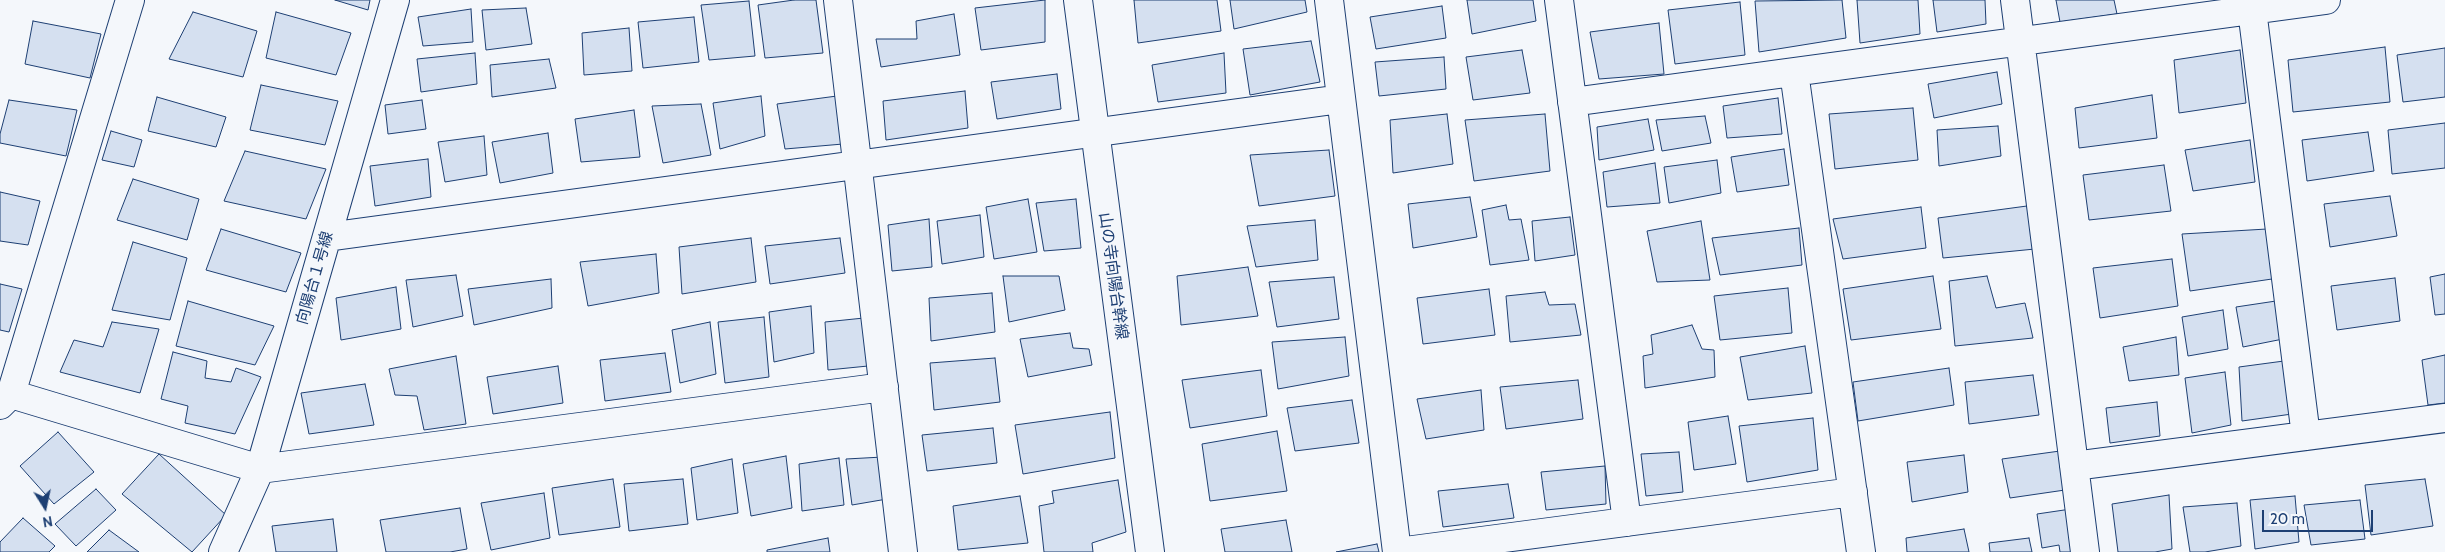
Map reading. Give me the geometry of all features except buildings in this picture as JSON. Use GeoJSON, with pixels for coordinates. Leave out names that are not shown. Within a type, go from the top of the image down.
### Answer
{"type":"FeatureCollection","features":[{"type":"Feature","properties":{"kind":"street"},"geometry":{"type":"LineString","coordinates":[[130,0],[6,400],[260,468],[884,387]]}},
{"type":"Feature","properties":{"kind":"street","name":"向陽台１号線"},"geometry":{"type":"LineString","coordinates":[[223,552],[260,468],[395,0]]}},
{"type":"Feature","properties":{"kind":"street"},"geometry":{"type":"LineString","coordinates":[[838,0],[903,552]]}},
{"type":"Feature","properties":{"kind":"street","name":"山の寺向陽台幹線"},"geometry":{"type":"LineString","coordinates":[[1078,0],[1150,552]]}},
{"type":"Feature","properties":{"kind":"street"},"geometry":{"type":"LineString","coordinates":[[1329,0],[1398,552],[1853,492]]}},
{"type":"Feature","properties":{"kind":"street"},"geometry":{"type":"LineString","coordinates":[[1559,0],[1627,522]]}},
{"type":"Feature","properties":{"kind":"street"},"geometry":{"type":"LineString","coordinates":[[2015,0],[2085,552]]}},
{"type":"Feature","properties":{"kind":"street"},"geometry":{"type":"LineString","coordinates":[[1572,102],[2326,0]]}},
{"type":"Feature","properties":{"kind":"street"},"geometry":{"type":"LineString","coordinates":[[2252,10],[2306,436]]}},
{"type":"Feature","properties":{"kind":"street"},"geometry":{"type":"LineString","coordinates":[[1794,72],[1861,552]]}},
{"type":"Feature","properties":{"kind":"street"},"geometry":{"type":"LineString","coordinates":[[327,237],[1341,99]]}},
{"type":"Feature","properties":{"kind":"street"},"geometry":{"type":"LineString","coordinates":[[2074,466],[2445,418]]}}]}
